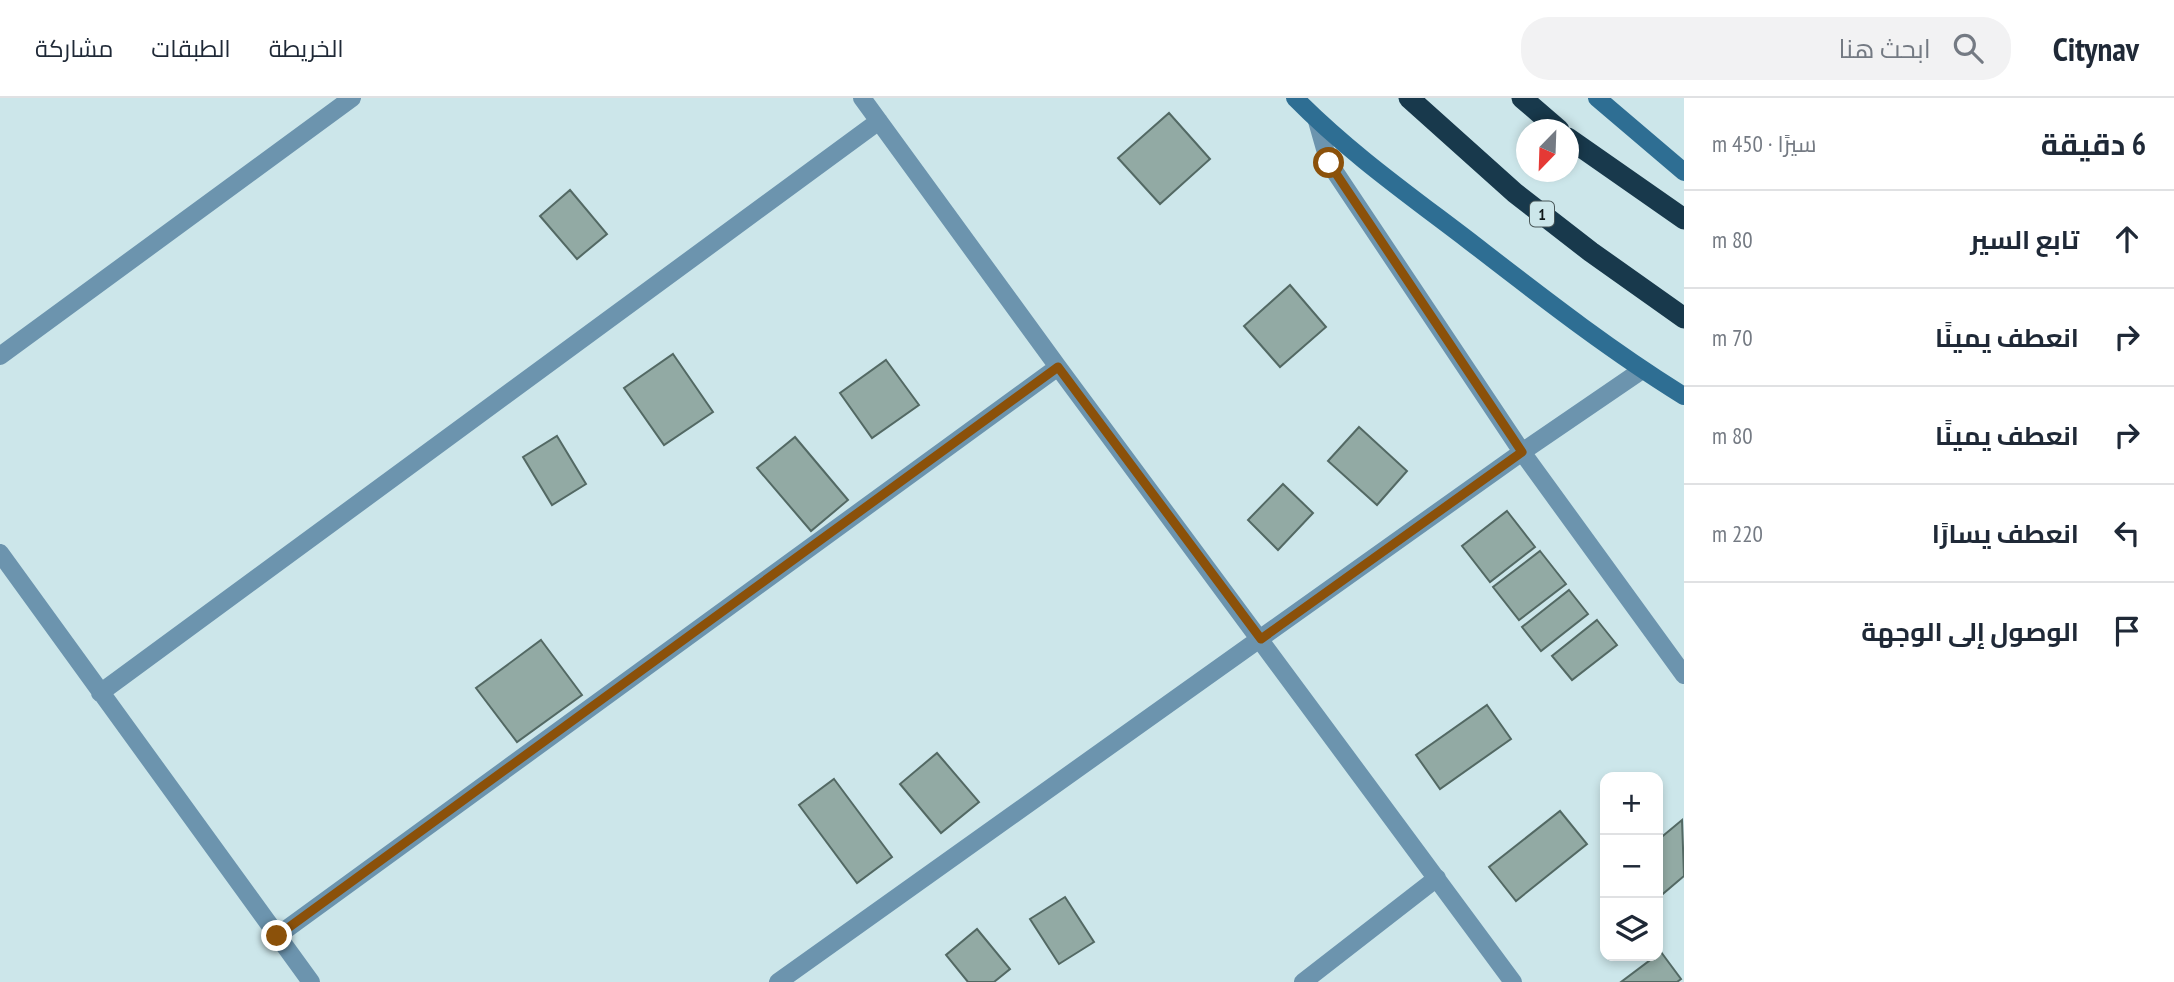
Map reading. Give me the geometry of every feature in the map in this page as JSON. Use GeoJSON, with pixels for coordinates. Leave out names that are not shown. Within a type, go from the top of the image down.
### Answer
{"type":"FeatureCollection","features":[{"type":"Feature","properties":{"kind":"highway","name":"1"},"geometry":{"type":"LineString","coordinates":[[1409,98],[1515,193],[1591,252],[1684,318]]}},
{"type":"Feature","properties":{"kind":"highway"},"geometry":{"type":"LineString","coordinates":[[1522,98],[1546,119]]}},
{"type":"Feature","properties":{"kind":"highway"},"geometry":{"type":"LineString","coordinates":[[1579,145],[1684,219]]}},
{"type":"Feature","properties":{"kind":"main road"},"geometry":{"type":"LineString","coordinates":[[1295,98],[1317,121],[1415,200],[1642,370],[1684,396]]}},
{"type":"Feature","properties":{"kind":"main road"},"geometry":{"type":"LineString","coordinates":[[1597,98],[1684,172]]}},
{"type":"Feature","properties":{"kind":"street"},"geometry":{"type":"LineString","coordinates":[[0,356],[352,98]]}},
{"type":"Feature","properties":{"kind":"street"},"geometry":{"type":"LineString","coordinates":[[862,98],[1513,982]]}},
{"type":"Feature","properties":{"kind":"street"},"geometry":{"type":"LineString","coordinates":[[100,693],[879,121]]}},
{"type":"Feature","properties":{"kind":"street"},"geometry":{"type":"LineString","coordinates":[[1317,121],[1329,163],[1522,452],[1684,675]]}},
{"type":"Feature","properties":{"kind":"street"},"geometry":{"type":"LineString","coordinates":[[277,936],[1058,367]]}},
{"type":"Feature","properties":{"kind":"street"},"geometry":{"type":"LineString","coordinates":[[778,982],[1522,452],[1642,370]]}},
{"type":"Feature","properties":{"kind":"street"},"geometry":{"type":"LineString","coordinates":[[0,553],[311,982]]}},
{"type":"Feature","properties":{"kind":"street"},"geometry":{"type":"LineString","coordinates":[[1303,982],[1437,878]]}},
{"type":"Feature","properties":{"kind":"building"},"geometry":{"type":"Polygon","coordinates":[[[1169,113],[1210,159],[1160,204],[1118,158],[1169,113]]]}},
{"type":"Feature","properties":{"kind":"building"},"geometry":{"type":"Polygon","coordinates":[[[570,190],[607,234],[577,259],[540,216],[570,190]]]}},
{"type":"Feature","properties":{"kind":"building"},"geometry":{"type":"Polygon","coordinates":[[[1290,285],[1326,327],[1280,367],[1244,326],[1290,285]]]}},
{"type":"Feature","properties":{"kind":"building"},"geometry":{"type":"Polygon","coordinates":[[[673,354],[713,412],[664,445],[624,388],[673,354]]]}},
{"type":"Feature","properties":{"kind":"building"},"geometry":{"type":"Polygon","coordinates":[[[886,360],[919,405],[872,438],[840,393],[886,360]]]}},
{"type":"Feature","properties":{"kind":"building"},"geometry":{"type":"Polygon","coordinates":[[[1359,427],[1407,471],[1377,505],[1328,461],[1359,427]]]}},
{"type":"Feature","properties":{"kind":"building"},"geometry":{"type":"Polygon","coordinates":[[[557,436],[586,484],[552,505],[523,457],[557,436]]]}},
{"type":"Feature","properties":{"kind":"building"},"geometry":{"type":"Polygon","coordinates":[[[795,437],[848,500],[811,531],[757,468],[795,437]]]}},
{"type":"Feature","properties":{"kind":"building"},"geometry":{"type":"Polygon","coordinates":[[[1283,484],[1313,513],[1278,550],[1248,520],[1283,484]]]}},
{"type":"Feature","properties":{"kind":"building"},"geometry":{"type":"Polygon","coordinates":[[[1507,511],[1535,547],[1490,582],[1462,546],[1507,511]]]}},
{"type":"Feature","properties":{"kind":"building"},"geometry":{"type":"Polygon","coordinates":[[[1540,551],[1566,584],[1519,620],[1493,587],[1540,551]]]}},
{"type":"Feature","properties":{"kind":"building"},"geometry":{"type":"Polygon","coordinates":[[[1569,590],[1588,614],[1541,651],[1522,627],[1569,590]]]}},
{"type":"Feature","properties":{"kind":"building"},"geometry":{"type":"Polygon","coordinates":[[[1597,620],[1617,645],[1572,680],[1552,656],[1597,620]]]}},
{"type":"Feature","properties":{"kind":"building"},"geometry":{"type":"Polygon","coordinates":[[[541,640],[582,695],[517,742],[476,688],[541,640]]]}},
{"type":"Feature","properties":{"kind":"building"},"geometry":{"type":"Polygon","coordinates":[[[1487,705],[1511,739],[1440,789],[1416,755],[1487,705]]]}},
{"type":"Feature","properties":{"kind":"building"},"geometry":{"type":"Polygon","coordinates":[[[937,753],[979,802],[941,833],[900,784],[937,753]]]}},
{"type":"Feature","properties":{"kind":"building"},"geometry":{"type":"Polygon","coordinates":[[[834,779],[892,857],[857,883],[799,805],[834,779]]]}},
{"type":"Feature","properties":{"kind":"building"},"geometry":{"type":"Polygon","coordinates":[[[1560,811],[1587,844],[1516,901],[1489,867],[1560,811]]]}},
{"type":"Feature","properties":{"kind":"building"},"geometry":{"type":"Polygon","coordinates":[[[1682,820],[1684,876],[1663,894],[1663,836],[1682,820]]]}},
{"type":"Feature","properties":{"kind":"building"},"geometry":{"type":"Polygon","coordinates":[[[1065,897],[1094,942],[1059,964],[1030,919],[1065,897]]]}},
{"type":"Feature","properties":{"kind":"building"},"geometry":{"type":"Polygon","coordinates":[[[977,929],[1010,969],[994,982],[968,982],[946,955],[977,929]]]}},
{"type":"Feature","properties":{"kind":"building"},"geometry":{"type":"Polygon","coordinates":[[[1663,955],[1681,979],[1677,982],[1621,982],[1649,961],[1663,961],[1663,955]]]}},
{"type":"Feature","properties":{"kind":"route"},"geometry":{"type":"LineString","coordinates":[[277,936],[1058,367],[1261,639],[1522,452],[1329,163]]}}]}
